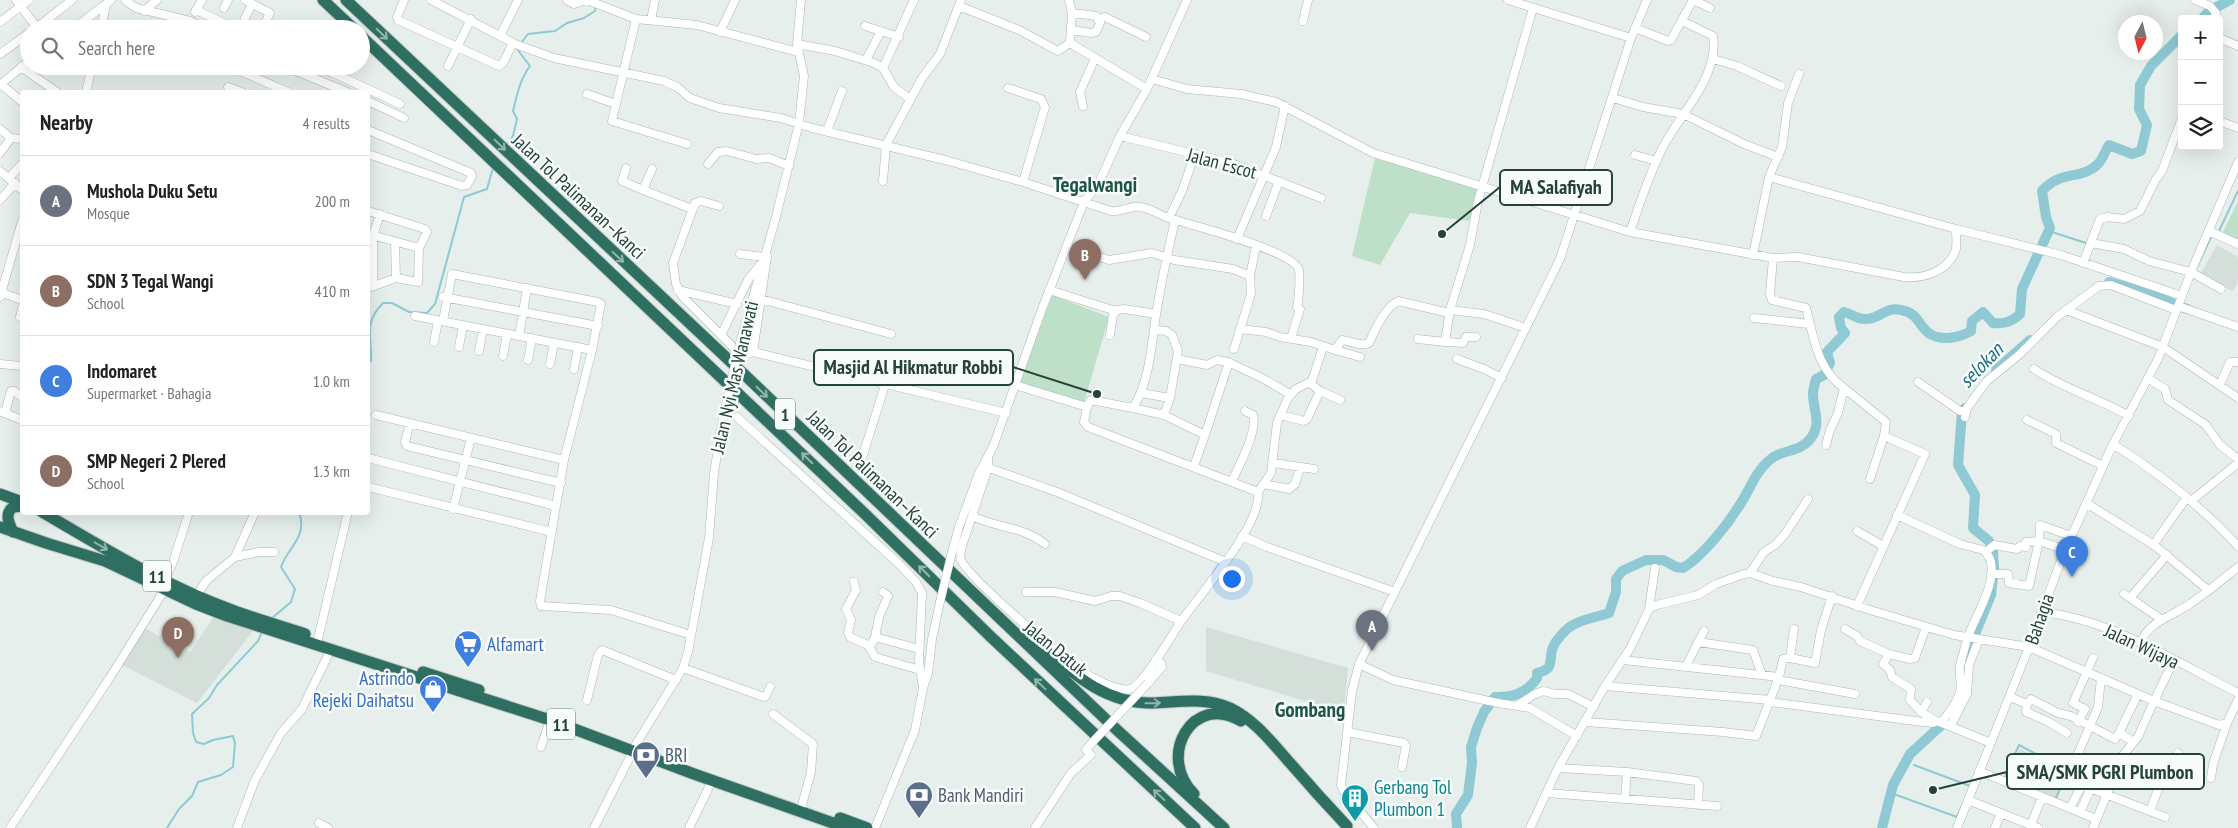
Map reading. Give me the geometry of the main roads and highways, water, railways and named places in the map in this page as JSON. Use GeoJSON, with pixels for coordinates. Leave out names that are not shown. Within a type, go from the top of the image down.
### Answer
{"type":"FeatureCollection","features":[{"type":"Feature","properties":{"kind":"highway"},"geometry":{"type":"LineString","coordinates":[[324,0],[345,20]]}},
{"type":"Feature","properties":{"kind":"highway","name":"Jalan Tol Palimanan–Kanci"},"geometry":{"type":"LineString","coordinates":[[346,0],[367,20]]}},
{"type":"Feature","properties":{"kind":"highway","name":"Jalan Tol Palimanan–Kanci"},"geometry":{"type":"LineString","coordinates":[[370,23],[1117,730],[1224,828]]}},
{"type":"Feature","properties":{"kind":"highway","name":"Jalan Tol Palimanan–Kanci"},"geometry":{"type":"LineString","coordinates":[[370,45],[835,485],[991,637],[1195,828]]}},
{"type":"Feature","properties":{"kind":"highway"},"geometry":{"type":"LineString","coordinates":[[0,494],[20,503]]}},
{"type":"Feature","properties":{"kind":"highway"},"geometry":{"type":"LineString","coordinates":[[13,532],[8,522],[8,515],[13,508],[20,505]]}},
{"type":"Feature","properties":{"kind":"highway","name":"11"},"geometry":{"type":"LineString","coordinates":[[46,515],[134,565],[196,604],[318,639],[867,828]]}},
{"type":"Feature","properties":{"kind":"highway","name":"11"},"geometry":{"type":"LineString","coordinates":[[0,527],[105,561],[165,585],[197,595],[259,623]]}},
{"type":"Feature","properties":{"kind":"highway"},"geometry":{"type":"LineString","coordinates":[[968,587],[1074,674],[1104,694],[1139,703],[1205,701],[1230,708],[1240,714],[1266,737],[1342,827]]}},
{"type":"Feature","properties":{"kind":"highway","name":"11"},"geometry":{"type":"LineString","coordinates":[[272,627],[330,650],[572,720],[712,781],[847,828]]}},
{"type":"Feature","properties":{"kind":"highway"},"geometry":{"type":"LineString","coordinates":[[1228,828],[1188,788],[1183,780],[1177,760],[1180,741],[1189,727],[1201,718],[1217,714],[1230,717],[1245,724],[1342,827]]}},
{"type":"Feature","properties":{"kind":"waterway"},"geometry":{"type":"LineString","coordinates":[[2206,15],[2209,11],[2230,0]]}},
{"type":"Feature","properties":{"kind":"waterway"},"geometry":{"type":"LineString","coordinates":[[521,43],[528,34],[555,31],[567,23],[584,18],[595,11],[596,5]]}},
{"type":"Feature","properties":{"kind":"waterway"},"geometry":{"type":"LineString","coordinates":[[1457,828],[1456,814],[1468,795],[1472,763],[1471,747],[1484,712],[1495,697],[1519,694],[1529,687],[1537,678],[1537,673],[1546,670],[1550,665],[1553,647],[1569,627],[1609,613],[1616,592],[1616,579],[1622,571],[1646,560],[1663,560],[1676,567],[1683,568],[1691,562],[1707,547],[1729,520],[1766,463],[1775,456],[1802,446],[1811,438],[1816,427],[1813,394],[1816,379],[1824,375],[1830,363],[1827,352],[1845,333],[1841,328],[1839,317],[1844,312],[1859,318],[1870,319],[1886,311],[1901,310],[1915,317],[1930,334],[1945,338],[1956,337],[1971,331],[1972,321],[1983,312],[1993,323],[2008,322],[2020,314],[2022,289],[2050,228],[2046,217],[2042,191],[2056,180],[2091,170],[2099,163],[2109,145],[2132,154],[2141,151],[2147,125],[2139,109],[2140,85],[2151,66],[2178,39]]}},
{"type":"Feature","properties":{"kind":"waterway"},"geometry":{"type":"LineString","coordinates":[[507,144],[513,136],[517,119],[513,111],[521,82],[530,66],[517,49],[518,47]]}},
{"type":"Feature","properties":{"kind":"waterway"},"geometry":{"type":"LineString","coordinates":[[370,331],[373,317],[383,303],[392,303],[409,312],[427,313],[435,304],[464,197],[487,189],[493,168]]}},
{"type":"Feature","properties":{"kind":"waterway"},"geometry":{"type":"LineString","coordinates":[[2219,231],[2238,191]]}},
{"type":"Feature","properties":{"kind":"waterway"},"geometry":{"type":"LineString","coordinates":[[2049,231],[2089,244]]}},
{"type":"Feature","properties":{"kind":"waterway"},"geometry":{"type":"LineString","coordinates":[[2197,267],[2212,235]]}},
{"type":"Feature","properties":{"kind":"waterway","name":"selokan"},"geometry":{"type":"LineString","coordinates":[[2109,282],[2144,292],[2187,309]]}},
{"type":"Feature","properties":{"kind":"waterway"},"geometry":{"type":"LineString","coordinates":[[370,331],[370,361]]}},
{"type":"Feature","properties":{"kind":"waterway","name":"selokan"},"geometry":{"type":"LineString","coordinates":[[1996,370],[2030,340]]}},
{"type":"Feature","properties":{"kind":"waterway","name":"selokan"},"geometry":{"type":"LineString","coordinates":[[1965,408],[1962,412],[1958,465],[1975,495],[1973,528],[1989,541],[1993,551],[1994,568],[1991,595],[1970,646],[1966,674]]}},
{"type":"Feature","properties":{"kind":"waterway"},"geometry":{"type":"LineString","coordinates":[[272,618],[291,602],[295,589],[281,567],[299,535],[301,528],[300,515]]}},
{"type":"Feature","properties":{"kind":"waterway"},"geometry":{"type":"LineString","coordinates":[[167,828],[179,809],[192,796],[198,782],[221,775],[233,767],[235,743],[233,736],[204,744],[196,742],[193,733],[192,714],[209,698],[217,685],[258,641],[262,632]]}},
{"type":"Feature","properties":{"kind":"waterway"},"geometry":{"type":"LineString","coordinates":[[1882,828],[1893,785],[1910,754],[1949,718]]}},
{"type":"Feature","properties":{"kind":"waterway"},"geometry":{"type":"LineString","coordinates":[[2005,777],[2019,745],[2069,771]]}},
{"type":"Feature","properties":{"kind":"waterway"},"geometry":{"type":"LineString","coordinates":[[1914,765],[1970,786]]}},
{"type":"Feature","properties":{"kind":"waterway"},"geometry":{"type":"LineString","coordinates":[[2055,800],[2069,770]]}},
{"type":"Feature","properties":{"kind":"waterway"},"geometry":{"type":"LineString","coordinates":[[1891,793],[1957,817],[1963,804]]}},
{"type":"Feature","properties":{"kind":"place","name":"MA Salafiyah"},"geometry":{"type":"Point","coordinates":[1442,234]}},
{"type":"Feature","properties":{"kind":"place","name":"SDN 3 Tegal Wangi"},"geometry":{"type":"Point","coordinates":[1085,280]}},
{"type":"Feature","properties":{"kind":"place","name":"Masjid Al Hikmatur Robbi"},"geometry":{"type":"Point","coordinates":[1097,394]}},
{"type":"Feature","properties":{"kind":"place","name":"Indomaret"},"geometry":{"type":"Point","coordinates":[2072,577]}},
{"type":"Feature","properties":{"kind":"place","name":"Mushola Duku Setu"},"geometry":{"type":"Point","coordinates":[1372,651]}},
{"type":"Feature","properties":{"kind":"place","name":"SMP Negeri 2 Plered"},"geometry":{"type":"Point","coordinates":[178,658]}},
{"type":"Feature","properties":{"kind":"place","name":"Alfamart"},"geometry":{"type":"Point","coordinates":[468,668]}},
{"type":"Feature","properties":{"kind":"place","name":"Astrindo Rejeki Daihatsu"},"geometry":{"type":"Point","coordinates":[433,713]}},
{"type":"Feature","properties":{"kind":"place","name":"BRI"},"geometry":{"type":"Point","coordinates":[646,779]}},
{"type":"Feature","properties":{"kind":"place","name":"SMA/SMK PGRI Plumbon"},"geometry":{"type":"Point","coordinates":[1933,790]}},
{"type":"Feature","properties":{"kind":"place","name":"Bank Mandiri"},"geometry":{"type":"Point","coordinates":[919,819]}},
{"type":"Feature","properties":{"kind":"place","name":"Gerbang Tol Plumbon 1"},"geometry":{"type":"Point","coordinates":[1355,822]}},
{"type":"Feature","properties":{"kind":"district","name":"Tegalwangi"},"geometry":{"type":"Point","coordinates":[1095,184]}},
{"type":"Feature","properties":{"kind":"district","name":"Gombang"},"geometry":{"type":"Point","coordinates":[1310,709]}}]}
